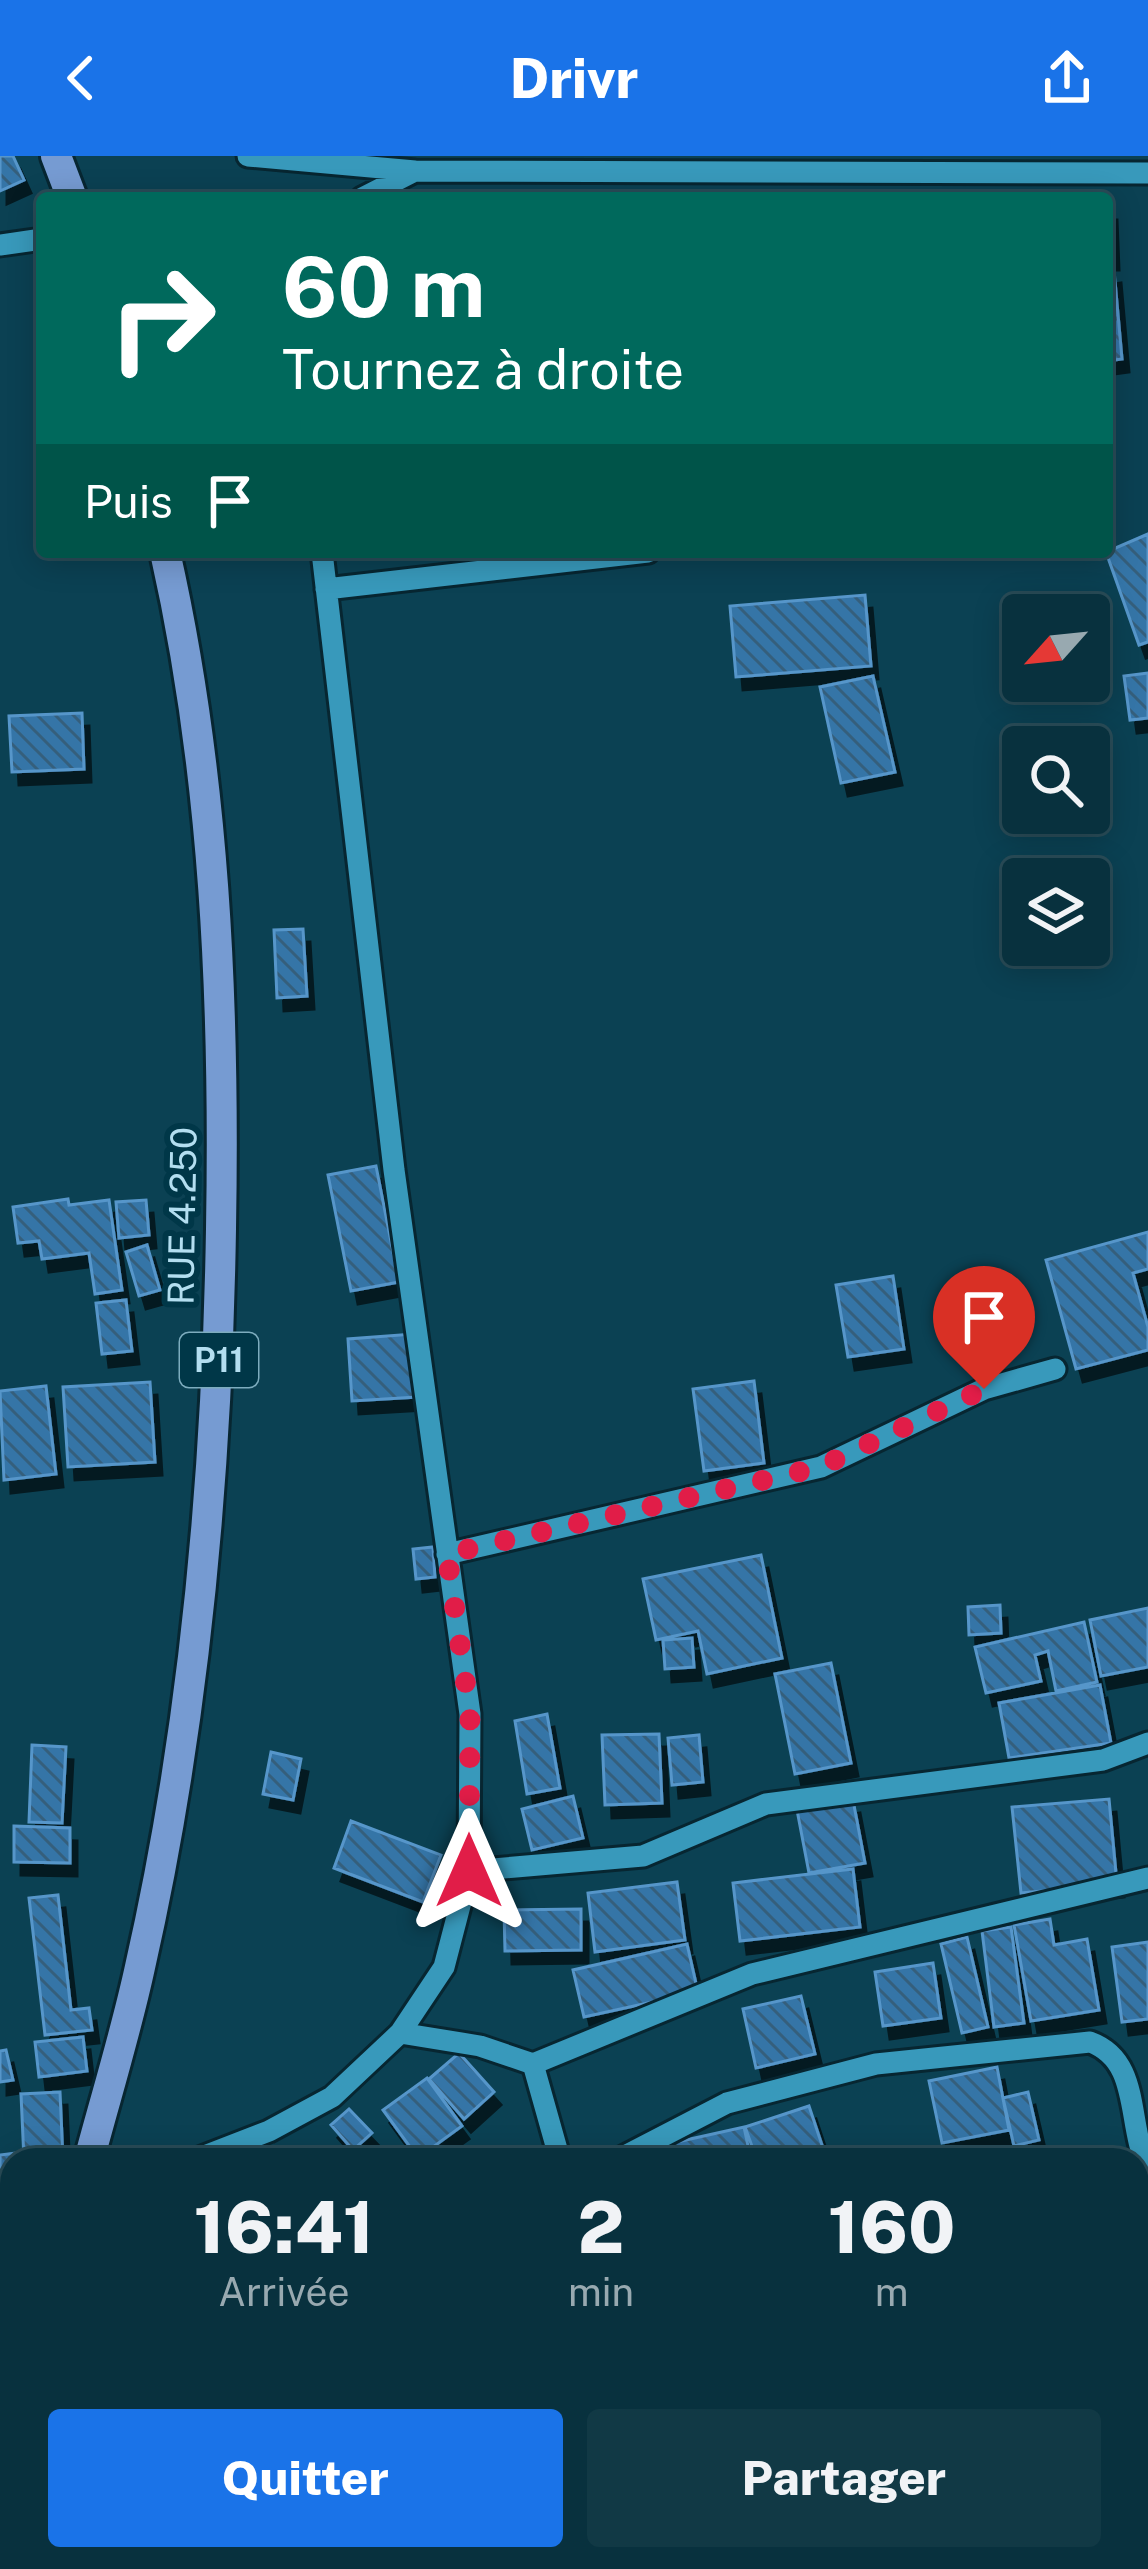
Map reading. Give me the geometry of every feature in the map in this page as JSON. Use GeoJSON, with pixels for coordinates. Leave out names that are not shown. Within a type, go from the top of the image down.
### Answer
{"type":"FeatureCollection","features":[{"type":"Feature","properties":{"kind":"main road"},"geometry":{"type":"LineString","coordinates":[[56,156],[70,192]]}},
{"type":"Feature","properties":{"kind":"main road","name":"RUE 4.250"},"geometry":{"type":"LineString","coordinates":[[91,2148],[140,1966],[190,1691],[218,1401],[224,1088],[210,843],[166,558]]}},
{"type":"Feature","properties":{"kind":"street"},"geometry":{"type":"LineString","coordinates":[[248,156],[416,171],[1148,173]]}},
{"type":"Feature","properties":{"kind":"street"},"geometry":{"type":"LineString","coordinates":[[374,192],[416,171]]}},
{"type":"Feature","properties":{"kind":"street"},"geometry":{"type":"LineString","coordinates":[[0,245],[36,239]]}},
{"type":"Feature","properties":{"kind":"street"},"geometry":{"type":"LineString","coordinates":[[225,2148],[332,2097],[400,2033],[444,1967],[469,1871],[470,1714],[394,1170],[323,558]]}},
{"type":"Feature","properties":{"kind":"street"},"geometry":{"type":"LineString","coordinates":[[326,589],[596,558]]}},
{"type":"Feature","properties":{"kind":"street"},"geometry":{"type":"LineString","coordinates":[[447,1554],[820,1467],[984,1389],[1055,1369]]}},
{"type":"Feature","properties":{"kind":"street"},"geometry":{"type":"LineString","coordinates":[[469,1871],[643,1856],[766,1804],[1103,1760],[1148,1744]]}},
{"type":"Feature","properties":{"kind":"street"},"geometry":{"type":"LineString","coordinates":[[400,2033],[480,2046],[533,2064],[752,1974],[1148,1878]]}},
{"type":"Feature","properties":{"kind":"street"},"geometry":{"type":"LineString","coordinates":[[640,2148],[727,2103],[875,2064],[1090,2042],[1112,2050],[1124,2066],[1143,2148]]}},
{"type":"Feature","properties":{"kind":"street"},"geometry":{"type":"LineString","coordinates":[[533,2064],[557,2148]]}},
{"type":"Feature","properties":{"kind":"building"},"geometry":{"type":"Polygon","coordinates":[[[0,156],[13,156],[24,180],[0,191],[0,156]]]}},
{"type":"Feature","properties":{"kind":"building"},"geometry":{"type":"Polygon","coordinates":[[[1113,270],[1122,359],[1113,360],[1113,270]]]}},
{"type":"Feature","properties":{"kind":"building"},"geometry":{"type":"Polygon","coordinates":[[[1148,534],[1148,642],[1139,645],[1108,558],[1113,558],[1113,549],[1148,534]]]}},
{"type":"Feature","properties":{"kind":"building"},"geometry":{"type":"Polygon","coordinates":[[[865,595],[871,666],[736,677],[730,606],[865,595]]]}},
{"type":"Feature","properties":{"kind":"building"},"geometry":{"type":"Polygon","coordinates":[[[1148,673],[1148,718],[1130,720],[1124,676],[1148,673]]]}},
{"type":"Feature","properties":{"kind":"building"},"geometry":{"type":"Polygon","coordinates":[[[873,676],[895,772],[841,783],[820,687],[873,676]]]}},
{"type":"Feature","properties":{"kind":"building"},"geometry":{"type":"Polygon","coordinates":[[[82,713],[84,769],[12,772],[9,716],[82,713]]]}},
{"type":"Feature","properties":{"kind":"building"},"geometry":{"type":"Polygon","coordinates":[[[303,929],[307,996],[277,998],[274,930],[303,929]]]}},
{"type":"Feature","properties":{"kind":"building"},"geometry":{"type":"Polygon","coordinates":[[[376,1166],[399,1282],[351,1291],[328,1175],[376,1166]]]}},
{"type":"Feature","properties":{"kind":"building"},"geometry":{"type":"Polygon","coordinates":[[[68,1199],[69,1205],[109,1200],[122,1290],[95,1294],[89,1253],[42,1259],[39,1241],[18,1243],[13,1207],[68,1199]]]}},
{"type":"Feature","properties":{"kind":"building"},"geometry":{"type":"Polygon","coordinates":[[[146,1200],[149,1235],[119,1238],[116,1202],[146,1200]]]}},
{"type":"Feature","properties":{"kind":"building"},"geometry":{"type":"Polygon","coordinates":[[[1148,1232],[1148,1269],[1133,1273],[1148,1327],[1148,1350],[1076,1369],[1046,1260],[1148,1232]]]}},
{"type":"Feature","properties":{"kind":"building"},"geometry":{"type":"Polygon","coordinates":[[[147,1245],[160,1290],[139,1296],[126,1252],[147,1245]]]}},
{"type":"Feature","properties":{"kind":"building"},"geometry":{"type":"Polygon","coordinates":[[[893,1276],[904,1349],[848,1357],[836,1285],[893,1276]]]}},
{"type":"Feature","properties":{"kind":"building"},"geometry":{"type":"Polygon","coordinates":[[[126,1300],[132,1351],[102,1354],[96,1303],[126,1300]]]}},
{"type":"Feature","properties":{"kind":"building"},"geometry":{"type":"Polygon","coordinates":[[[413,1334],[417,1397],[352,1401],[348,1339],[413,1334]]]}},
{"type":"Feature","properties":{"kind":"building"},"geometry":{"type":"Polygon","coordinates":[[[754,1381],[764,1463],[704,1471],[693,1389],[754,1381]]]}},
{"type":"Feature","properties":{"kind":"building"},"geometry":{"type":"Polygon","coordinates":[[[150,1382],[155,1462],[68,1467],[63,1387],[150,1382]]]}},
{"type":"Feature","properties":{"kind":"building"},"geometry":{"type":"Polygon","coordinates":[[[46,1386],[56,1474],[4,1480],[0,1391],[46,1386]]]}},
{"type":"Feature","properties":{"kind":"building"},"geometry":{"type":"Polygon","coordinates":[[[433,1547],[435,1577],[416,1579],[413,1549],[433,1547]]]}},
{"type":"Feature","properties":{"kind":"building"},"geometry":{"type":"Polygon","coordinates":[[[761,1555],[782,1658],[707,1674],[698,1631],[656,1640],[643,1579],[761,1555]]]}},
{"type":"Feature","properties":{"kind":"building"},"geometry":{"type":"Polygon","coordinates":[[[1000,1605],[1001,1633],[969,1635],[968,1607],[1000,1605]]]}},
{"type":"Feature","properties":{"kind":"building"},"geometry":{"type":"Polygon","coordinates":[[[1148,1608],[1148,1667],[1101,1676],[1090,1620],[1148,1608]]]}},
{"type":"Feature","properties":{"kind":"building"},"geometry":{"type":"Polygon","coordinates":[[[1084,1622],[1097,1682],[1056,1691],[1048,1651],[1035,1655],[1041,1681],[986,1693],[975,1647],[1084,1622]]]}},
{"type":"Feature","properties":{"kind":"building"},"geometry":{"type":"Polygon","coordinates":[[[692,1638],[694,1667],[665,1669],[663,1640],[692,1638]]]}},
{"type":"Feature","properties":{"kind":"building"},"geometry":{"type":"Polygon","coordinates":[[[831,1663],[851,1763],[795,1774],[775,1674],[831,1663]]]}},
{"type":"Feature","properties":{"kind":"building"},"geometry":{"type":"Polygon","coordinates":[[[1100,1685],[1111,1743],[1009,1758],[999,1703],[1100,1685]]]}},
{"type":"Feature","properties":{"kind":"building"},"geometry":{"type":"Polygon","coordinates":[[[547,1714],[560,1788],[527,1794],[515,1721],[547,1714]]]}},
{"type":"Feature","properties":{"kind":"building"},"geometry":{"type":"Polygon","coordinates":[[[659,1734],[662,1803],[605,1805],[602,1735],[659,1734]]]}},
{"type":"Feature","properties":{"kind":"building"},"geometry":{"type":"Polygon","coordinates":[[[699,1735],[703,1782],[672,1785],[668,1738],[699,1735]]]}},
{"type":"Feature","properties":{"kind":"building"},"geometry":{"type":"Polygon","coordinates":[[[32,1745],[66,1747],[62,1823],[29,1822],[32,1745]]]}},
{"type":"Feature","properties":{"kind":"building"},"geometry":{"type":"Polygon","coordinates":[[[271,1752],[301,1759],[293,1800],[263,1794],[271,1752]]]}},
{"type":"Feature","properties":{"kind":"building"},"geometry":{"type":"Polygon","coordinates":[[[573,1796],[583,1838],[532,1850],[522,1809],[573,1796]]]}},
{"type":"Feature","properties":{"kind":"building"},"geometry":{"type":"Polygon","coordinates":[[[1109,1799],[1117,1884],[1021,1893],[1012,1807],[1109,1799]]]}},
{"type":"Feature","properties":{"kind":"building"},"geometry":{"type":"Polygon","coordinates":[[[853,1800],[865,1863],[809,1873],[797,1810],[853,1800]]]}},
{"type":"Feature","properties":{"kind":"building"},"geometry":{"type":"Polygon","coordinates":[[[351,1821],[441,1855],[423,1902],[334,1868],[351,1821]]]}},
{"type":"Feature","properties":{"kind":"building"},"geometry":{"type":"Polygon","coordinates":[[[14,1826],[70,1828],[70,1863],[14,1862],[14,1826]]]}},
{"type":"Feature","properties":{"kind":"building"},"geometry":{"type":"Polygon","coordinates":[[[853,1869],[860,1927],[740,1941],[733,1883],[853,1869]]]}},
{"type":"Feature","properties":{"kind":"building"},"geometry":{"type":"Polygon","coordinates":[[[677,1882],[685,1940],[595,1952],[588,1893],[677,1882]]]}},
{"type":"Feature","properties":{"kind":"building"},"geometry":{"type":"Polygon","coordinates":[[[58,1895],[71,2010],[89,2008],[92,2030],[45,2035],[29,1898],[58,1895]]]}},
{"type":"Feature","properties":{"kind":"building"},"geometry":{"type":"Polygon","coordinates":[[[581,1909],[581,1950],[505,1951],[504,1910],[581,1909]]]}},
{"type":"Feature","properties":{"kind":"building"},"geometry":{"type":"Polygon","coordinates":[[[1050,1919],[1054,1945],[1087,1939],[1099,2010],[1031,2021],[1014,1925],[1050,1919]]]}},
{"type":"Feature","properties":{"kind":"building"},"geometry":{"type":"Polygon","coordinates":[[[1011,1927],[1024,2023],[994,2027],[982,1931],[1011,1927]]]}},
{"type":"Feature","properties":{"kind":"building"},"geometry":{"type":"Polygon","coordinates":[[[967,1937],[988,2027],[962,2033],[941,1944],[967,1937]]]}},
{"type":"Feature","properties":{"kind":"building"},"geometry":{"type":"Polygon","coordinates":[[[1148,1942],[1148,2019],[1122,2022],[1112,1947],[1148,1942]]]}},
{"type":"Feature","properties":{"kind":"building"},"geometry":{"type":"Polygon","coordinates":[[[687,1944],[698,1992],[584,2017],[573,1970],[687,1944]]]}},
{"type":"Feature","properties":{"kind":"building"},"geometry":{"type":"Polygon","coordinates":[[[933,1963],[941,2018],[883,2026],[875,1972],[933,1963]]]}},
{"type":"Feature","properties":{"kind":"building"},"geometry":{"type":"Polygon","coordinates":[[[801,1996],[815,2054],[756,2068],[743,2009],[801,1996]]]}},
{"type":"Feature","properties":{"kind":"building"},"geometry":{"type":"Polygon","coordinates":[[[83,2037],[87,2071],[39,2077],[35,2042],[83,2037]]]}},
{"type":"Feature","properties":{"kind":"building"},"geometry":{"type":"Polygon","coordinates":[[[6,2050],[13,2080],[0,2082],[0,2051],[6,2050]]]}},
{"type":"Feature","properties":{"kind":"building"},"geometry":{"type":"Polygon","coordinates":[[[459,2053],[494,2092],[464,2119],[429,2079],[459,2053]]]}},
{"type":"Feature","properties":{"kind":"building"},"geometry":{"type":"Polygon","coordinates":[[[997,2067],[1009,2130],[942,2143],[929,2081],[997,2067]]]}},
{"type":"Feature","properties":{"kind":"building"},"geometry":{"type":"Polygon","coordinates":[[[427,2078],[462,2126],[432,2148],[411,2148],[383,2110],[427,2078]]]}},
{"type":"Feature","properties":{"kind":"building"},"geometry":{"type":"Polygon","coordinates":[[[60,2092],[62,2148],[23,2148],[21,2094],[60,2092]]]}},
{"type":"Feature","properties":{"kind":"building"},"geometry":{"type":"Polygon","coordinates":[[[1028,2092],[1039,2140],[1014,2146],[1003,2098],[1028,2092]]]}},
{"type":"Feature","properties":{"kind":"building"},"geometry":{"type":"Polygon","coordinates":[[[809,2106],[823,2148],[753,2148],[745,2127],[809,2106]]]}},
{"type":"Feature","properties":{"kind":"building"},"geometry":{"type":"Polygon","coordinates":[[[349,2109],[372,2133],[351,2148],[331,2125],[349,2109]]]}},
{"type":"Feature","properties":{"kind":"building"},"geometry":{"type":"Polygon","coordinates":[[[744,2127],[748,2148],[669,2148],[668,2144],[744,2127]]]}},
{"type":"Feature","properties":{"kind":"route"},"geometry":{"type":"LineString","coordinates":[[469,1871],[470,1714],[447,1554],[820,1467],[984,1389]]}}]}
